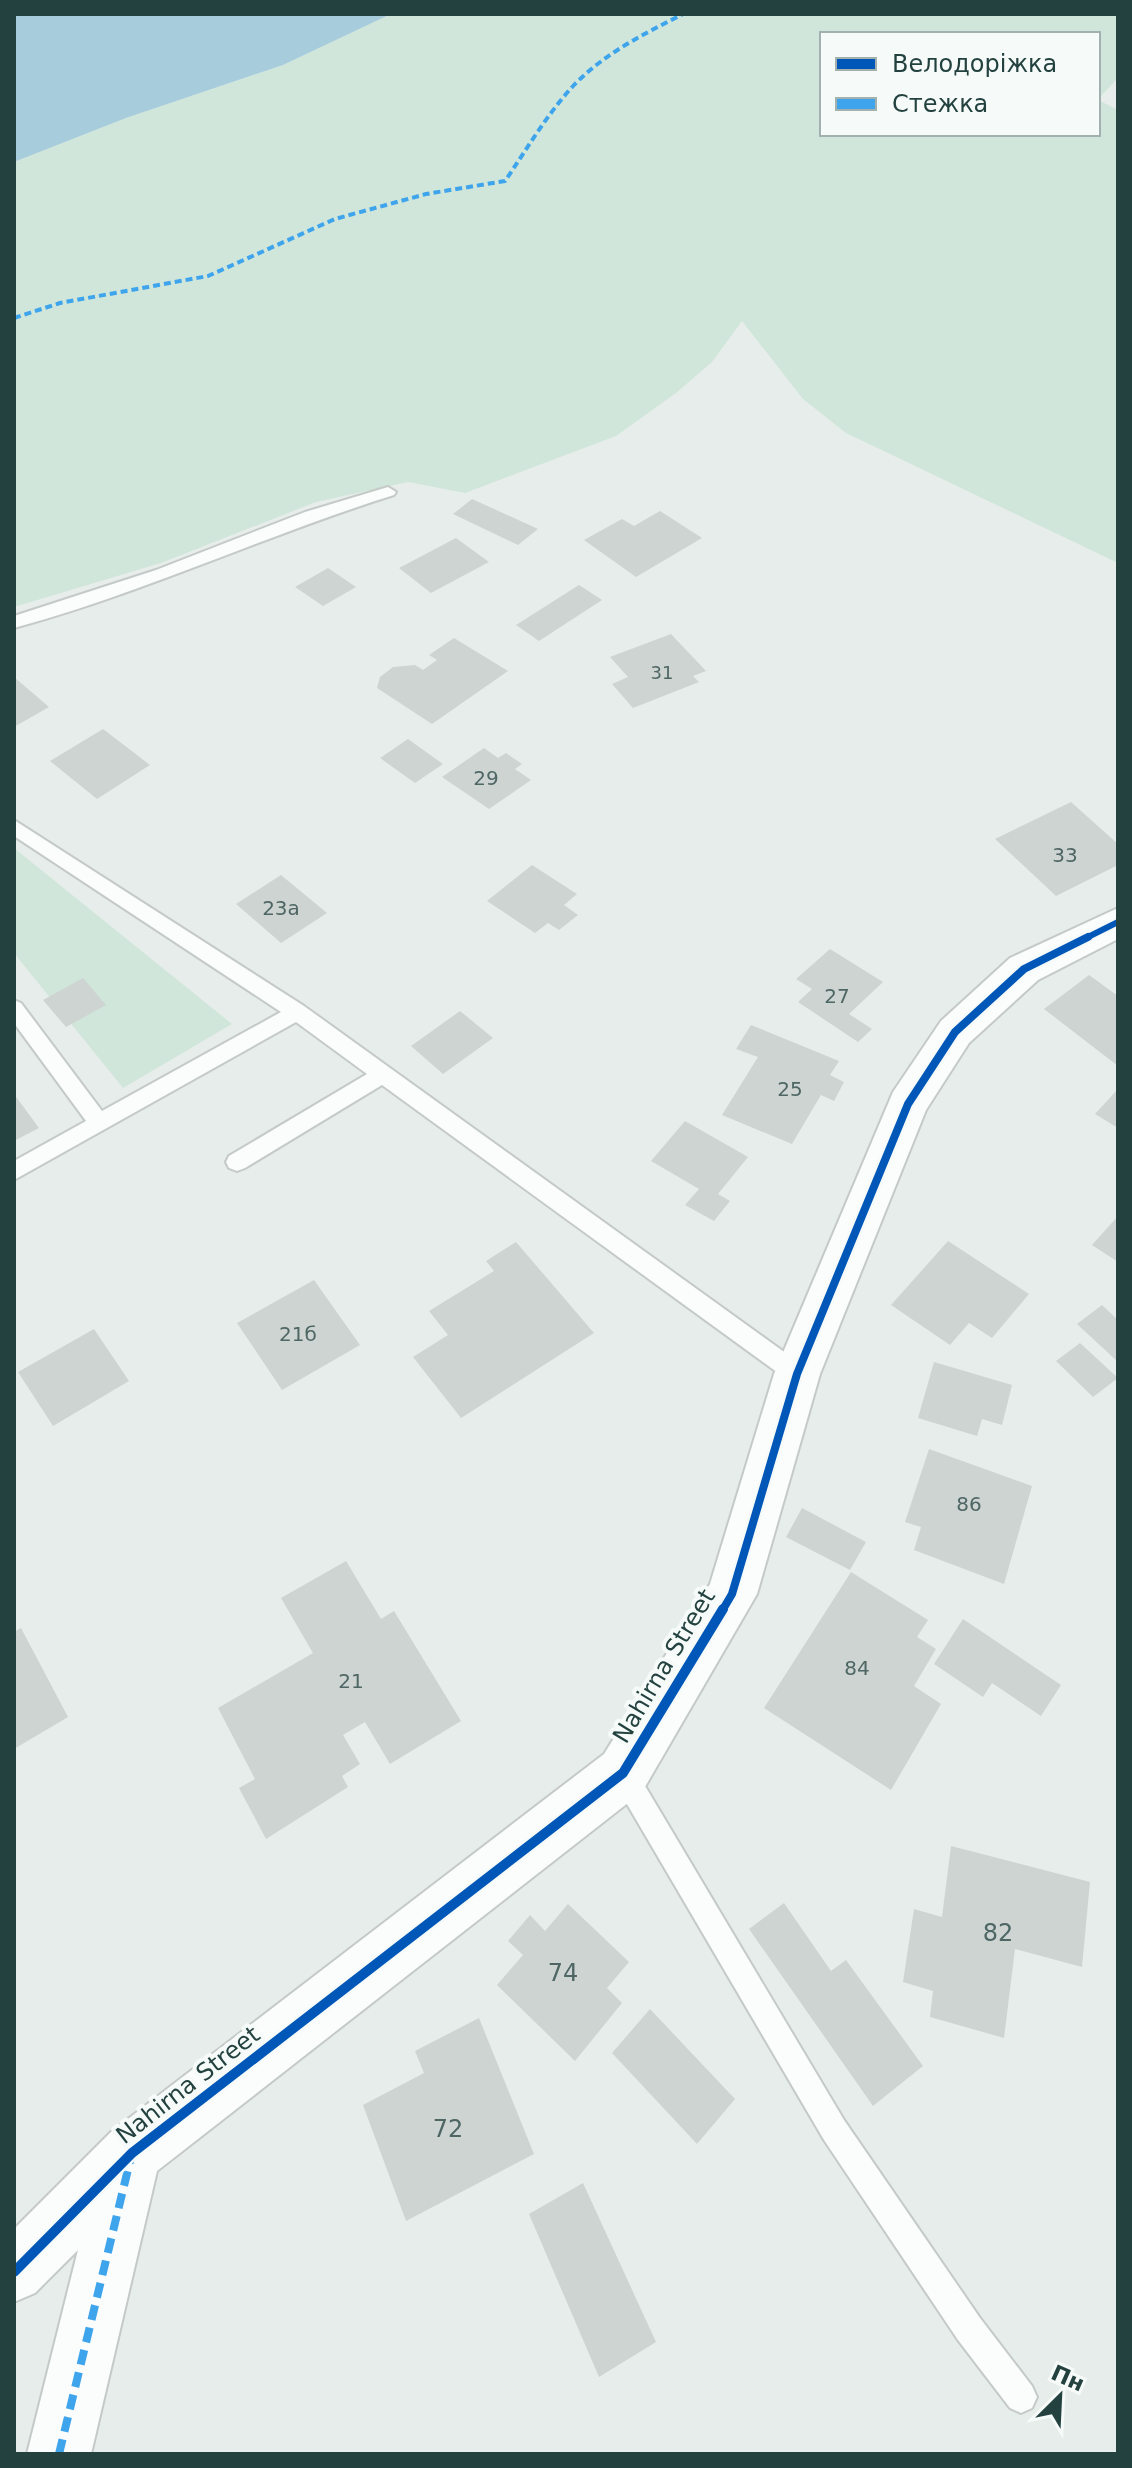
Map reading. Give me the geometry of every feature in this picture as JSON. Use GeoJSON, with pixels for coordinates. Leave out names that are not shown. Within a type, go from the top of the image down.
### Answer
{"type":"FeatureCollection","features":[{"type":"Feature","properties":{"kind":"street","name":"Nahirna Street"},"geometry":{"type":"LineString","coordinates":[[15,2275],[132,2153],[623,1773],[732,1594],[797,1374],[908,1104],[955,1032],[1024,969],[1118,922]]}},
{"type":"Feature","properties":{"kind":"street"},"geometry":{"type":"LineString","coordinates":[[59,2454],[132,2153]]}},
{"type":"Feature","properties":{"kind":"lane"},"geometry":{"type":"LineString","coordinates":[[14,622],[162,574],[311,516],[388,492]]}},
{"type":"Feature","properties":{"kind":"lane"},"geometry":{"type":"LineString","coordinates":[[14,827],[297,1012],[797,1374]]}},
{"type":"Feature","properties":{"kind":"lane"},"geometry":{"type":"LineString","coordinates":[[14,1008],[100,1124]]}},
{"type":"Feature","properties":{"kind":"lane"},"geometry":{"type":"LineString","coordinates":[[14,1171],[297,1012]]}},
{"type":"Feature","properties":{"kind":"lane"},"geometry":{"type":"LineString","coordinates":[[237,1162],[383,1074]]}},
{"type":"Feature","properties":{"kind":"lane"},"geometry":{"type":"LineString","coordinates":[[623,1773],[834,2130],[969,2329],[1021,2397]]}},
{"type":"Feature","properties":{"kind":"green space"},"geometry":{"type":"Polygon","coordinates":[[[391,14],[1118,14],[1118,78],[1100,97],[1100,32],[820,32],[820,136],[1100,136],[1100,101],[1118,110],[1118,563],[846,433],[803,399],[742,321],[712,362],[676,393],[616,436],[465,493],[408,482],[316,502],[161,563],[14,607],[14,162],[126,118],[283,65],[391,14]]]}},
{"type":"Feature","properties":{"kind":"green space"},"geometry":{"type":"Polygon","coordinates":[[[14,848],[232,1024],[123,1088],[14,953],[14,848]]]}},
{"type":"Feature","properties":{"kind":"water"},"geometry":{"type":"Polygon","coordinates":[[[14,14],[391,14],[283,65],[126,118],[14,162],[14,14]]]}},
{"type":"Feature","properties":{"kind":"building"},"geometry":{"type":"Polygon","coordinates":[[[472,499],[538,529],[518,545],[453,514],[472,499]]]}},
{"type":"Feature","properties":{"kind":"building"},"geometry":{"type":"Polygon","coordinates":[[[660,511],[702,538],[636,577],[584,540],[622,519],[634,526],[660,511]]]}},
{"type":"Feature","properties":{"kind":"building"},"geometry":{"type":"Polygon","coordinates":[[[456,538],[489,562],[431,593],[399,568],[456,538]]]}},
{"type":"Feature","properties":{"kind":"building"},"geometry":{"type":"Polygon","coordinates":[[[328,568],[356,587],[323,606],[295,587],[328,568]]]}},
{"type":"Feature","properties":{"kind":"building"},"geometry":{"type":"Polygon","coordinates":[[[579,585],[602,600],[539,641],[516,625],[579,585]]]}},
{"type":"Feature","properties":{"kind":"building"},"geometry":{"type":"Polygon","coordinates":[[[671,634],[706,671],[693,676],[699,682],[633,708],[612,684],[628,677],[610,657],[671,634]]]}},
{"type":"Feature","properties":{"kind":"building"},"geometry":{"type":"Polygon","coordinates":[[[454,638],[508,671],[432,724],[377,688],[380,677],[393,667],[415,665],[423,670],[437,660],[429,655],[454,638]]]}},
{"type":"Feature","properties":{"kind":"building"},"geometry":{"type":"Polygon","coordinates":[[[14,677],[49,707],[14,727],[14,677]]]}},
{"type":"Feature","properties":{"kind":"building"},"geometry":{"type":"Polygon","coordinates":[[[103,729],[150,765],[97,799],[50,761],[103,729]]]}},
{"type":"Feature","properties":{"kind":"building"},"geometry":{"type":"Polygon","coordinates":[[[408,739],[443,764],[415,783],[380,758],[408,739]]]}},
{"type":"Feature","properties":{"kind":"building"},"geometry":{"type":"Polygon","coordinates":[[[484,748],[498,758],[506,753],[522,764],[515,769],[531,780],[489,809],[442,777],[484,748]]]}},
{"type":"Feature","properties":{"kind":"building"},"geometry":{"type":"Polygon","coordinates":[[[1071,802],[1118,844],[1118,865],[1056,896],[995,839],[1071,802]]]}},
{"type":"Feature","properties":{"kind":"building"},"geometry":{"type":"Polygon","coordinates":[[[532,865],[577,894],[564,905],[578,915],[559,930],[548,923],[535,933],[487,901],[532,865]]]}},
{"type":"Feature","properties":{"kind":"building"},"geometry":{"type":"Polygon","coordinates":[[[281,875],[327,913],[281,943],[236,904],[281,875]]]}},
{"type":"Feature","properties":{"kind":"building"},"geometry":{"type":"Polygon","coordinates":[[[830,949],[883,982],[849,1014],[872,1029],[858,1042],[798,1002],[812,989],[796,979],[830,949]]]}},
{"type":"Feature","properties":{"kind":"building"},"geometry":{"type":"Polygon","coordinates":[[[1089,975],[1118,996],[1118,1066],[1044,1009],[1089,975]]]}},
{"type":"Feature","properties":{"kind":"building"},"geometry":{"type":"Polygon","coordinates":[[[83,978],[106,1005],[66,1027],[43,1000],[83,978]]]}},
{"type":"Feature","properties":{"kind":"building"},"geometry":{"type":"Polygon","coordinates":[[[460,1011],[493,1038],[443,1074],[411,1046],[460,1011]]]}},
{"type":"Feature","properties":{"kind":"building"},"geometry":{"type":"Polygon","coordinates":[[[751,1025],[839,1061],[830,1075],[844,1082],[834,1101],[821,1095],[792,1144],[722,1115],[758,1057],[736,1049],[751,1025]]]}},
{"type":"Feature","properties":{"kind":"building"},"geometry":{"type":"Polygon","coordinates":[[[1118,1089],[1118,1128],[1095,1114],[1118,1089]]]}},
{"type":"Feature","properties":{"kind":"building"},"geometry":{"type":"Polygon","coordinates":[[[14,1094],[39,1128],[14,1141],[14,1094]]]}},
{"type":"Feature","properties":{"kind":"building"},"geometry":{"type":"Polygon","coordinates":[[[685,1121],[748,1157],[718,1194],[730,1201],[714,1221],[685,1205],[699,1189],[651,1161],[685,1121]]]}},
{"type":"Feature","properties":{"kind":"building"},"geometry":{"type":"Polygon","coordinates":[[[1118,1216],[1118,1262],[1092,1245],[1118,1216]]]}},
{"type":"Feature","properties":{"kind":"building"},"geometry":{"type":"Polygon","coordinates":[[[948,1241],[1029,1294],[992,1338],[969,1323],[950,1345],[891,1305],[948,1241]]]}},
{"type":"Feature","properties":{"kind":"building"},"geometry":{"type":"Polygon","coordinates":[[[516,1242],[594,1333],[461,1418],[413,1357],[448,1335],[429,1311],[494,1271],[486,1261],[516,1242]]]}},
{"type":"Feature","properties":{"kind":"building"},"geometry":{"type":"Polygon","coordinates":[[[314,1280],[360,1345],[282,1390],[237,1323],[314,1280]]]}},
{"type":"Feature","properties":{"kind":"building"},"geometry":{"type":"Polygon","coordinates":[[[1102,1305],[1118,1320],[1118,1362],[1077,1324],[1102,1305]]]}},
{"type":"Feature","properties":{"kind":"building"},"geometry":{"type":"Polygon","coordinates":[[[94,1329],[129,1381],[53,1426],[18,1372],[94,1329]]]}},
{"type":"Feature","properties":{"kind":"building"},"geometry":{"type":"Polygon","coordinates":[[[1080,1343],[1118,1378],[1093,1397],[1056,1361],[1080,1343]]]}},
{"type":"Feature","properties":{"kind":"building"},"geometry":{"type":"Polygon","coordinates":[[[934,1362],[1012,1385],[1002,1425],[982,1419],[977,1436],[918,1418],[934,1362]]]}},
{"type":"Feature","properties":{"kind":"building"},"geometry":{"type":"Polygon","coordinates":[[[929,1449],[1032,1486],[1004,1584],[914,1550],[921,1527],[905,1522],[929,1449]]]}},
{"type":"Feature","properties":{"kind":"building"},"geometry":{"type":"Polygon","coordinates":[[[802,1508],[866,1542],[850,1570],[786,1537],[802,1508]]]}},
{"type":"Feature","properties":{"kind":"building"},"geometry":{"type":"Polygon","coordinates":[[[346,1561],[381,1619],[394,1611],[461,1721],[390,1764],[365,1722],[343,1735],[360,1764],[342,1776],[348,1787],[266,1839],[239,1788],[255,1779],[218,1708],[313,1653],[281,1598],[346,1561]]]}},
{"type":"Feature","properties":{"kind":"building"},"geometry":{"type":"Polygon","coordinates":[[[851,1572],[928,1620],[917,1637],[936,1649],[914,1686],[941,1704],[891,1790],[764,1708],[851,1572]]]}},
{"type":"Feature","properties":{"kind":"building"},"geometry":{"type":"Polygon","coordinates":[[[963,1619],[1061,1685],[1041,1716],[992,1683],[983,1697],[934,1664],[963,1619]]]}},
{"type":"Feature","properties":{"kind":"building"},"geometry":{"type":"Polygon","coordinates":[[[21,1628],[68,1717],[14,1749],[14,1632],[21,1628]]]}},
{"type":"Feature","properties":{"kind":"building"},"geometry":{"type":"Polygon","coordinates":[[[951,1846],[1090,1882],[1082,1967],[1015,1949],[1004,2038],[930,2017],[933,1991],[903,1982],[914,1909],[942,1917],[951,1846]]]}},
{"type":"Feature","properties":{"kind":"building"},"geometry":{"type":"Polygon","coordinates":[[[784,1903],[831,1971],[846,1960],[923,2066],[873,2106],[749,1929],[784,1903]]]}},
{"type":"Feature","properties":{"kind":"building"},"geometry":{"type":"Polygon","coordinates":[[[568,1904],[629,1962],[607,1988],[622,2003],[575,2061],[497,1985],[523,1955],[508,1941],[530,1915],[545,1931],[568,1904]]]}},
{"type":"Feature","properties":{"kind":"building"},"geometry":{"type":"Polygon","coordinates":[[[650,2009],[735,2099],[697,2144],[612,2053],[650,2009]]]}},
{"type":"Feature","properties":{"kind":"building"},"geometry":{"type":"Polygon","coordinates":[[[479,2018],[534,2154],[406,2221],[363,2105],[424,2073],[415,2051],[479,2018]]]}},
{"type":"Feature","properties":{"kind":"building"},"geometry":{"type":"Polygon","coordinates":[[[583,2183],[656,2342],[599,2377],[529,2214],[583,2183]]]}},
{"type":"Feature","properties":{"kind":"marked path"},"geometry":{"type":"LineString","coordinates":[[14,318],[60,303],[208,276],[335,219],[426,194],[505,181],[554,109],[576,83],[622,47],[683,14]]}},
{"type":"Feature","properties":{"kind":"marked path"},"geometry":{"type":"LineString","coordinates":[[59,2454],[131,2157]]}},
{"type":"Feature","properties":{"kind":"cycle path"},"geometry":{"type":"LineString","coordinates":[[14,2272],[132,2153],[623,1773],[732,1594],[797,1374],[908,1104],[955,1032],[1024,969],[1118,922]]}}]}
